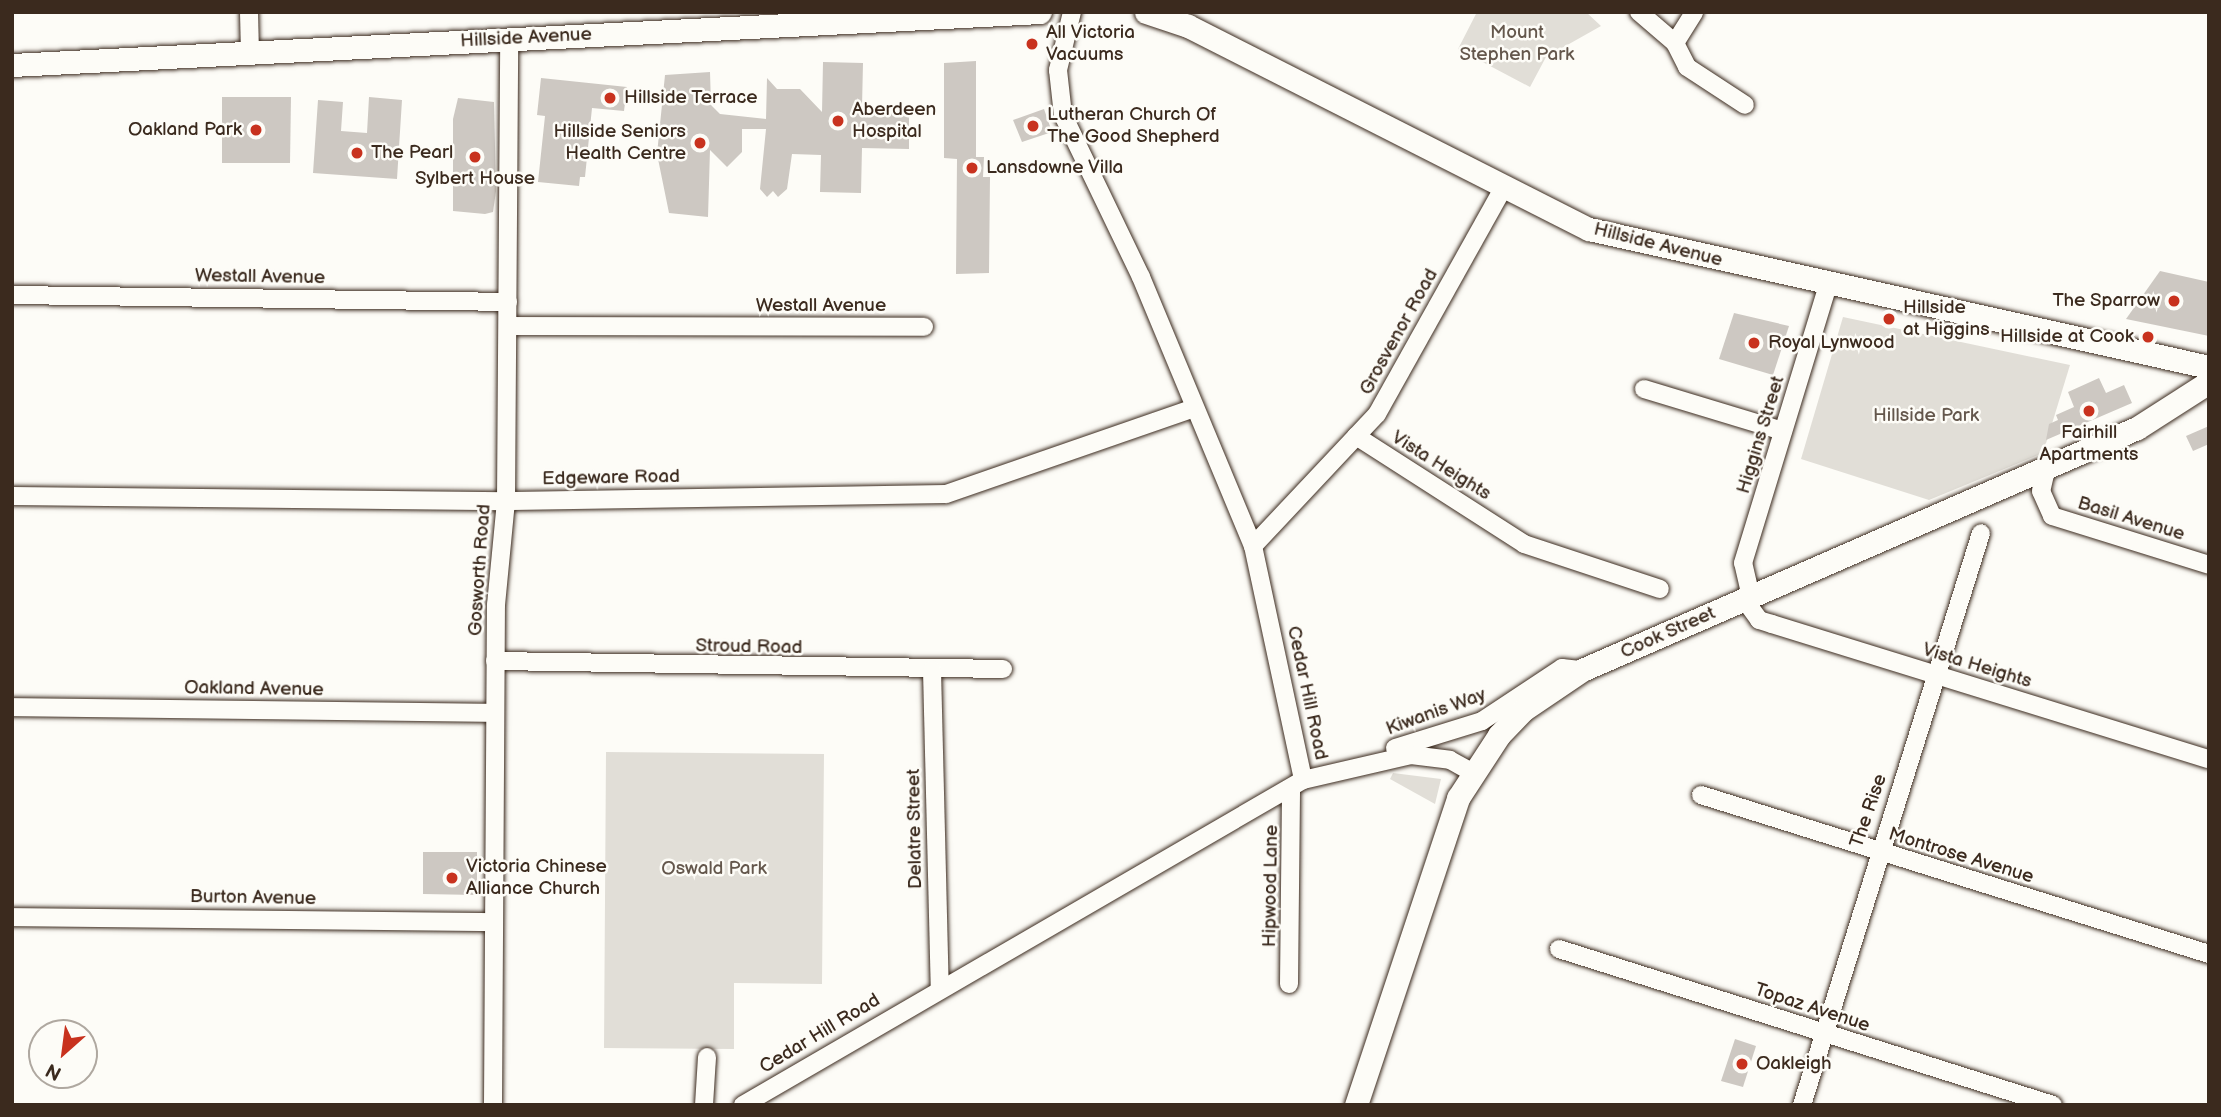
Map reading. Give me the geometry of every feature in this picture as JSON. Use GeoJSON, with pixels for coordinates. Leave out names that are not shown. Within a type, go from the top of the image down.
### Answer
{"type":"FeatureCollection","features":[{"type":"Feature","properties":{"kind":"main road","name":"Hillside Avenue"},"geometry":{"type":"LineString","coordinates":[[12,65],[509,39],[792,18],[1040,12]]}},
{"type":"Feature","properties":{"kind":"main road","name":"Hillside Avenue"},"geometry":{"type":"LineString","coordinates":[[1146,12],[1178,19],[1506,186],[1619,239],[2209,368]]}},
{"type":"Feature","properties":{"kind":"main road","name":"Cook Street"},"geometry":{"type":"LineString","coordinates":[[1356,1105],[1447,825],[1472,772],[1523,710],[1582,670],[2166,414],[2209,382]]}},
{"type":"Feature","properties":{"kind":"street"},"geometry":{"type":"LineString","coordinates":[[249,12],[250,52]]}},
{"type":"Feature","properties":{"kind":"street","name":"Cedar Hill Road"},"geometry":{"type":"LineString","coordinates":[[743,1105],[940,986],[1297,785],[1253,546],[1142,277],[1063,114],[1058,70],[1072,12]]}},
{"type":"Feature","properties":{"kind":"street"},"geometry":{"type":"LineString","coordinates":[[1639,12],[1675,43],[1687,67],[1745,105]]}},
{"type":"Feature","properties":{"kind":"street"},"geometry":{"type":"LineString","coordinates":[[1675,43],[1693,12]]}},
{"type":"Feature","properties":{"kind":"street","name":"Gosworth Road"},"geometry":{"type":"LineString","coordinates":[[493,1105],[495,661],[506,501],[509,39]]}},
{"type":"Feature","properties":{"kind":"street","name":"Grosvenor Road"},"geometry":{"type":"LineString","coordinates":[[1253,546],[1377,414],[1506,186]]}},
{"type":"Feature","properties":{"kind":"street","name":"Higgins Street"},"geometry":{"type":"LineString","coordinates":[[1748,598],[1743,563],[1828,285]]}},
{"type":"Feature","properties":{"kind":"street","name":"Westall Avenue"},"geometry":{"type":"LineString","coordinates":[[12,295],[508,302]]}},
{"type":"Feature","properties":{"kind":"street","name":"Westall Avenue"},"geometry":{"type":"LineString","coordinates":[[508,326],[924,327]]}},
{"type":"Feature","properties":{"kind":"street"},"geometry":{"type":"LineString","coordinates":[[1644,389],[1783,432]]}},
{"type":"Feature","properties":{"kind":"street","name":"Edgeware Road"},"geometry":{"type":"LineString","coordinates":[[12,496],[506,501],[946,494],[1195,408]]}},
{"type":"Feature","properties":{"kind":"street","name":"Vista Heights"},"geometry":{"type":"LineString","coordinates":[[1356,436],[1524,544],[1660,589]]}},
{"type":"Feature","properties":{"kind":"street","name":"Basil Avenue"},"geometry":{"type":"LineString","coordinates":[[2047,466],[2041,491],[2052,516],[2209,565]]}},
{"type":"Feature","properties":{"kind":"street","name":"The Rise"},"geometry":{"type":"LineString","coordinates":[[1802,1105],[1877,852],[1937,676],[1981,533]]}},
{"type":"Feature","properties":{"kind":"street","name":"Vista Heights"},"geometry":{"type":"LineString","coordinates":[[1748,598],[1759,620],[2209,759]]}},
{"type":"Feature","properties":{"kind":"street","name":"Stroud Road"},"geometry":{"type":"LineString","coordinates":[[495,661],[932,670],[1003,668]]}},
{"type":"Feature","properties":{"kind":"street","name":"Kiwanis Way"},"geometry":{"type":"LineString","coordinates":[[1297,785],[1377,759],[1398,746],[1482,721],[1562,668],[1582,670]]}},
{"type":"Feature","properties":{"kind":"street","name":"Delatre Street"},"geometry":{"type":"LineString","coordinates":[[932,670],[940,986]]}},
{"type":"Feature","properties":{"kind":"street","name":"Oakland Avenue"},"geometry":{"type":"LineString","coordinates":[[12,707],[495,713]]}},
{"type":"Feature","properties":{"kind":"street","name":"Kiwanis Way"},"geometry":{"type":"LineString","coordinates":[[1377,759],[1431,755],[1472,772]]}},
{"type":"Feature","properties":{"kind":"street","name":"Hipwood Lane"},"geometry":{"type":"LineString","coordinates":[[1289,984],[1297,785]]}},
{"type":"Feature","properties":{"kind":"street","name":"Montrose Avenue"},"geometry":{"type":"LineString","coordinates":[[1701,796],[2209,954]]}},
{"type":"Feature","properties":{"kind":"street","name":"Burton Avenue"},"geometry":{"type":"LineString","coordinates":[[12,917],[494,922]]}},
{"type":"Feature","properties":{"kind":"street","name":"Topaz Avenue"},"geometry":{"type":"LineString","coordinates":[[1559,949],[2053,1105]]}},
{"type":"Feature","properties":{"kind":"street"},"geometry":{"type":"LineString","coordinates":[[704,1105],[707,1057]]}},
{"type":"Feature","properties":{"kind":"green space","name":"Mount Stephen Park"},"geometry":{"type":"Polygon","coordinates":[[[1477,12],[1586,12],[1601,26],[1546,57],[1530,87],[1458,49],[1477,12]]]}},
{"type":"Feature","properties":{"kind":"green space","name":"Hillside Park"},"geometry":{"type":"Polygon","coordinates":[[[1843,317],[2070,365],[2043,453],[1929,500],[1801,459],[1843,317]]]}},
{"type":"Feature","properties":{"kind":"green space","name":"Oswald Park"},"geometry":{"type":"Polygon","coordinates":[[[606,752],[824,754],[822,984],[734,983],[734,1049],[604,1048],[606,752]]]}},
{"type":"Feature","properties":{"kind":"green space"},"geometry":{"type":"Polygon","coordinates":[[[1393,773],[1441,779],[1435,804],[1390,779],[1393,773]]]}},
{"type":"Feature","properties":{"kind":"building","name":"Lansdowne Villa"},"geometry":{"type":"Polygon","coordinates":[[[976,61],[976,157],[984,157],[983,177],[990,177],[989,273],[956,274],[957,159],[944,158],[944,63],[976,61]]]}},
{"type":"Feature","properties":{"kind":"building"},"geometry":{"type":"Polygon","coordinates":[[[823,62],[863,63],[862,107],[909,108],[909,149],[862,148],[861,193],[820,192],[821,155],[792,154],[787,189],[778,197],[773,191],[767,197],[760,189],[766,129],[742,129],[742,152],[727,167],[710,150],[708,217],[669,213],[657,154],[665,75],[710,72],[711,105],[720,114],[766,119],[767,78],[777,89],[800,89],[822,112],[823,62]]]}},
{"type":"Feature","properties":{"kind":"building"},"geometry":{"type":"Polygon","coordinates":[[[541,78],[627,87],[624,111],[592,108],[585,177],[580,177],[579,186],[538,182],[545,116],[537,115],[541,78]]]}},
{"type":"Feature","properties":{"kind":"building","name":"Oakland Park"},"geometry":{"type":"Polygon","coordinates":[[[222,97],[291,97],[290,163],[222,163],[222,97]]]}},
{"type":"Feature","properties":{"kind":"building","name":"The Pearl"},"geometry":{"type":"Polygon","coordinates":[[[369,97],[402,100],[397,179],[313,173],[318,100],[343,102],[341,131],[367,133],[369,97]]]}},
{"type":"Feature","properties":{"kind":"building","name":"Sylbert House"},"geometry":{"type":"Polygon","coordinates":[[[458,98],[494,102],[496,191],[493,212],[485,214],[453,211],[453,119],[458,98]]]}},
{"type":"Feature","properties":{"kind":"building","name":"Lutheran Church Of The Good Shepherd"},"geometry":{"type":"Polygon","coordinates":[[[1044,109],[1052,132],[1022,142],[1013,120],[1044,109]]]}},
{"type":"Feature","properties":{"kind":"building","name":"The Sparrow"},"geometry":{"type":"Polygon","coordinates":[[[2160,271],[2209,282],[2209,336],[2126,319],[2160,271]]]}},
{"type":"Feature","properties":{"kind":"building","name":"Royal Lynwood"},"geometry":{"type":"Polygon","coordinates":[[[1734,313],[1789,326],[1773,375],[1719,359],[1734,313]]]}},
{"type":"Feature","properties":{"kind":"building","name":"Fairhill Apartments"},"geometry":{"type":"Polygon","coordinates":[[[2099,378],[2106,393],[2124,385],[2132,403],[2046,440],[2049,424],[2058,420],[2056,415],[2074,407],[2068,392],[2099,378]]]}},
{"type":"Feature","properties":{"kind":"building"},"geometry":{"type":"Polygon","coordinates":[[[2209,426],[2209,444],[2193,451],[2186,436],[2209,426]]]}},
{"type":"Feature","properties":{"kind":"building","name":"Victoria Chinese Alliance Church"},"geometry":{"type":"Polygon","coordinates":[[[423,852],[477,852],[477,895],[423,894],[423,852]]]}},
{"type":"Feature","properties":{"kind":"building","name":"Oakleigh"},"geometry":{"type":"Polygon","coordinates":[[[1735,1039],[1756,1046],[1743,1087],[1721,1081],[1735,1039]]]}},
{"type":"Feature","properties":{"kind":"place","name":"All Victoria Vacuums"},"geometry":{"type":"Point","coordinates":[1032,44]}},
{"type":"Feature","properties":{"kind":"place","name":"Hillside Terrace"},"geometry":{"type":"Point","coordinates":[610,98]}},
{"type":"Feature","properties":{"kind":"place","name":"Aberdeen Hospital"},"geometry":{"type":"Point","coordinates":[838,121]}},
{"type":"Feature","properties":{"kind":"place","name":"Lutheran Church Of The Good Shepherd"},"geometry":{"type":"Point","coordinates":[1033,126]}},
{"type":"Feature","properties":{"kind":"place","name":"Oakland Park"},"geometry":{"type":"Point","coordinates":[256,130]}},
{"type":"Feature","properties":{"kind":"place","name":"Hillside Seniors Health Centre"},"geometry":{"type":"Point","coordinates":[700,143]}},
{"type":"Feature","properties":{"kind":"place","name":"The Pearl"},"geometry":{"type":"Point","coordinates":[357,153]}},
{"type":"Feature","properties":{"kind":"place","name":"Sylbert House"},"geometry":{"type":"Point","coordinates":[475,157]}},
{"type":"Feature","properties":{"kind":"place","name":"Lansdowne Villa"},"geometry":{"type":"Point","coordinates":[972,168]}},
{"type":"Feature","properties":{"kind":"place","name":"The Sparrow"},"geometry":{"type":"Point","coordinates":[2174,301]}},
{"type":"Feature","properties":{"kind":"place","name":"Hillside at Higgins"},"geometry":{"type":"Point","coordinates":[1889,319]}},
{"type":"Feature","properties":{"kind":"place","name":"Hillside at Cook"},"geometry":{"type":"Point","coordinates":[2148,337]}},
{"type":"Feature","properties":{"kind":"place","name":"Royal Lynwood"},"geometry":{"type":"Point","coordinates":[1754,343]}},
{"type":"Feature","properties":{"kind":"place","name":"Fairhill Apartments"},"geometry":{"type":"Point","coordinates":[2089,411]}},
{"type":"Feature","properties":{"kind":"place","name":"Victoria Chinese Alliance Church"},"geometry":{"type":"Point","coordinates":[452,878]}},
{"type":"Feature","properties":{"kind":"place","name":"Oakleigh"},"geometry":{"type":"Point","coordinates":[1742,1064]}}]}
